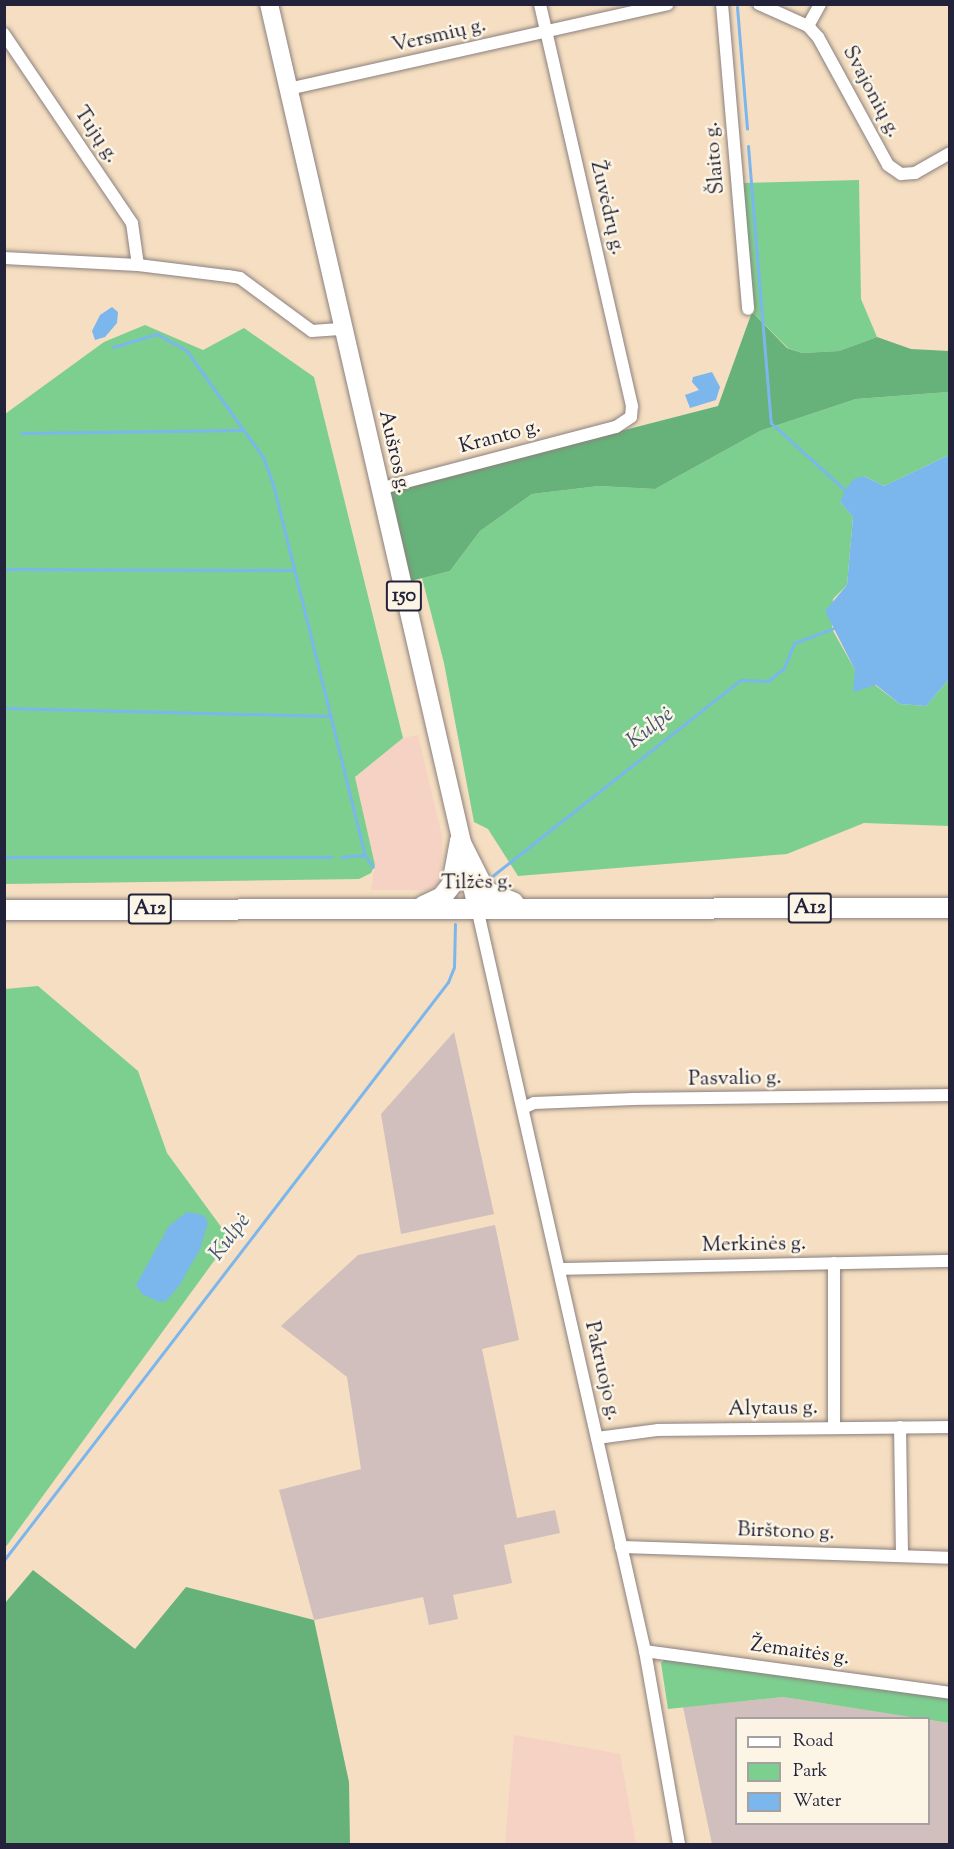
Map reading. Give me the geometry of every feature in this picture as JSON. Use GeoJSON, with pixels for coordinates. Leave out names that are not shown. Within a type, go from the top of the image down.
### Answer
{"type":"FeatureCollection","features":[{"type":"Feature","properties":{"kind":"highway"},"geometry":{"type":"LineString","coordinates":[[460,841],[485,891],[524,907]]}},
{"type":"Feature","properties":{"kind":"highway"},"geometry":{"type":"LineString","coordinates":[[420,908],[442,897],[452,884],[460,841]]}},
{"type":"Feature","properties":{"kind":"highway","name":"Tilžės g."},"geometry":{"type":"LineString","coordinates":[[4,910],[524,907],[950,908]]}},
{"type":"Feature","properties":{"kind":"main road","name":"Aušros g."},"geometry":{"type":"LineString","coordinates":[[269,4],[477,908]]}},
{"type":"Feature","properties":{"kind":"street","name":"Žuvėdrų g."},"geometry":{"type":"LineString","coordinates":[[540,4],[632,406],[629,420]]}},
{"type":"Feature","properties":{"kind":"street","name":"Šlaito g."},"geometry":{"type":"LineString","coordinates":[[722,4],[748,309]]}},
{"type":"Feature","properties":{"kind":"street","name":"Svajonių g."},"geometry":{"type":"LineString","coordinates":[[759,4],[808,26],[829,54],[888,165],[901,174],[915,173],[950,153]]}},
{"type":"Feature","properties":{"kind":"street"},"geometry":{"type":"LineString","coordinates":[[808,26],[820,4]]}},
{"type":"Feature","properties":{"kind":"street","name":"Versmių g."},"geometry":{"type":"LineString","coordinates":[[288,89],[663,5]]}},
{"type":"Feature","properties":{"kind":"street","name":"Tujų g."},"geometry":{"type":"LineString","coordinates":[[4,34],[132,223],[138,265]]}},
{"type":"Feature","properties":{"kind":"street"},"geometry":{"type":"LineString","coordinates":[[4,258],[138,265],[240,278],[312,331],[343,330]]}},
{"type":"Feature","properties":{"kind":"street","name":"Kranto g."},"geometry":{"type":"LineString","coordinates":[[379,489],[616,427],[629,420]]}},
{"type":"Feature","properties":{"kind":"street","name":"Pakruojo g."},"geometry":{"type":"LineString","coordinates":[[477,908],[645,1651],[679,1845]]}},
{"type":"Feature","properties":{"kind":"street","name":"Pasvalio g."},"geometry":{"type":"LineString","coordinates":[[523,1108],[534,1103],[633,1099],[950,1095]]}},
{"type":"Feature","properties":{"kind":"street","name":"Merkinės g."},"geometry":{"type":"LineString","coordinates":[[559,1269],[950,1261]]}},
{"type":"Feature","properties":{"kind":"street"},"geometry":{"type":"LineString","coordinates":[[834,1263],[834,1428]]}},
{"type":"Feature","properties":{"kind":"street","name":"Alytaus g."},"geometry":{"type":"LineString","coordinates":[[597,1438],[658,1430],[950,1426]]}},
{"type":"Feature","properties":{"kind":"street"},"geometry":{"type":"LineString","coordinates":[[900,1427],[902,1555]]}},
{"type":"Feature","properties":{"kind":"street","name":"Birštono g."},"geometry":{"type":"LineString","coordinates":[[621,1547],[950,1558]]}},
{"type":"Feature","properties":{"kind":"street","name":"Žemaitės g."},"geometry":{"type":"LineString","coordinates":[[645,1651],[950,1693]]}},
{"type":"Feature","properties":{"kind":"shaded area"},"geometry":{"type":"Polygon","coordinates":[[[418,735],[442,836],[441,881],[430,890],[371,890],[375,865],[355,777],[403,738],[418,735]]]}},
{"type":"Feature","properties":{"kind":"shaded area"},"geometry":{"type":"Polygon","coordinates":[[[454,1032],[494,1214],[401,1234],[381,1114],[454,1032]]]}},
{"type":"Feature","properties":{"kind":"shaded area"},"geometry":{"type":"Polygon","coordinates":[[[495,1225],[519,1340],[482,1349],[517,1518],[555,1510],[560,1533],[504,1545],[512,1583],[453,1595],[458,1619],[429,1625],[423,1597],[314,1620],[279,1490],[361,1469],[347,1377],[281,1326],[358,1255],[495,1225]]]}},
{"type":"Feature","properties":{"kind":"shaded area"},"geometry":{"type":"Polygon","coordinates":[[[783,1697],[913,1717],[735,1717],[735,1825],[930,1825],[930,1720],[949,1723],[949,1844],[712,1844],[683,1707],[783,1697]]]}},
{"type":"Feature","properties":{"kind":"shaded area"},"geometry":{"type":"Polygon","coordinates":[[[514,1735],[620,1754],[636,1844],[505,1844],[514,1735]]]}},
{"type":"Feature","properties":{"kind":"green space"},"geometry":{"type":"Polygon","coordinates":[[[859,180],[861,299],[877,337],[839,351],[802,353],[788,348],[752,312],[742,183],[859,180]]]}},
{"type":"Feature","properties":{"kind":"green space"},"geometry":{"type":"Polygon","coordinates":[[[752,312],[787,348],[802,353],[839,351],[877,337],[911,349],[949,351],[949,392],[856,399],[760,431],[655,489],[599,486],[532,494],[480,531],[450,571],[407,582],[384,492],[718,406],[752,312]]]}},
{"type":"Feature","properties":{"kind":"green space"},"geometry":{"type":"Polygon","coordinates":[[[145,325],[203,350],[244,328],[314,377],[403,738],[355,777],[375,865],[371,873],[359,879],[5,884],[5,414],[104,342],[145,325]]]}},
{"type":"Feature","properties":{"kind":"green space"},"geometry":{"type":"Polygon","coordinates":[[[949,392],[949,455],[884,486],[864,476],[840,502],[853,517],[847,585],[833,599],[832,629],[855,670],[900,704],[926,706],[949,679],[949,826],[864,823],[787,854],[518,876],[488,829],[474,822],[444,663],[422,578],[450,571],[480,531],[532,494],[599,486],[655,489],[760,431],[856,399],[949,392]]]}},
{"type":"Feature","properties":{"kind":"green space"},"geometry":{"type":"Polygon","coordinates":[[[38,986],[138,1071],[167,1153],[230,1239],[5,1548],[5,989],[38,986]]]}},
{"type":"Feature","properties":{"kind":"green space"},"geometry":{"type":"Polygon","coordinates":[[[33,1570],[135,1649],[186,1587],[314,1620],[349,1782],[350,1844],[5,1844],[5,1603],[33,1570]]]}},
{"type":"Feature","properties":{"kind":"green space"},"geometry":{"type":"Polygon","coordinates":[[[665,1659],[949,1693],[949,1723],[930,1720],[930,1717],[911,1717],[783,1697],[668,1709],[661,1663],[665,1659]]]}},
{"type":"Feature","properties":{"kind":"water"},"geometry":{"type":"Polygon","coordinates":[[[112,307],[118,312],[117,323],[105,337],[95,340],[92,331],[100,315],[112,307]]]}},
{"type":"Feature","properties":{"kind":"water"},"geometry":{"type":"Polygon","coordinates":[[[712,372],[720,387],[716,400],[690,408],[685,395],[699,390],[692,382],[693,377],[712,372]]]}},
{"type":"Feature","properties":{"kind":"water"},"geometry":{"type":"Polygon","coordinates":[[[949,455],[949,679],[926,706],[900,704],[876,685],[853,692],[855,670],[825,611],[847,585],[853,517],[840,502],[845,490],[854,479],[864,476],[884,486],[949,455]]]}},
{"type":"Feature","properties":{"kind":"water"},"geometry":{"type":"Polygon","coordinates":[[[187,1212],[203,1215],[208,1222],[200,1249],[179,1286],[166,1301],[159,1302],[142,1294],[136,1285],[169,1226],[187,1212]]]}},
{"type":"Feature","properties":{"kind":"waterway"},"geometry":{"type":"LineString","coordinates":[[737,7],[747,129]]}},
{"type":"Feature","properties":{"kind":"waterway"},"geometry":{"type":"LineString","coordinates":[[748,146],[771,423],[845,490]]}},
{"type":"Feature","properties":{"kind":"waterway"},"geometry":{"type":"LineString","coordinates":[[113,347],[157,334],[186,350],[263,457],[273,484],[365,855]]}},
{"type":"Feature","properties":{"kind":"waterway"},"geometry":{"type":"LineString","coordinates":[[21,433],[244,430]]}},
{"type":"Feature","properties":{"kind":"waterway"},"geometry":{"type":"LineString","coordinates":[[4,569],[294,570]]}},
{"type":"Feature","properties":{"kind":"waterway","name":"Kulpė"},"geometry":{"type":"LineString","coordinates":[[491,877],[740,680],[768,681],[784,668],[794,643],[834,628]]}},
{"type":"Feature","properties":{"kind":"waterway"},"geometry":{"type":"LineString","coordinates":[[4,708],[331,716]]}},
{"type":"Feature","properties":{"kind":"waterway"},"geometry":{"type":"LineString","coordinates":[[341,857],[365,855],[373,867]]}},
{"type":"Feature","properties":{"kind":"waterway"},"geometry":{"type":"LineString","coordinates":[[4,857],[331,857]]}},
{"type":"Feature","properties":{"kind":"waterway","name":"Kulpė"},"geometry":{"type":"LineString","coordinates":[[4,1560],[448,982],[454,967],[455,924]]}}]}
